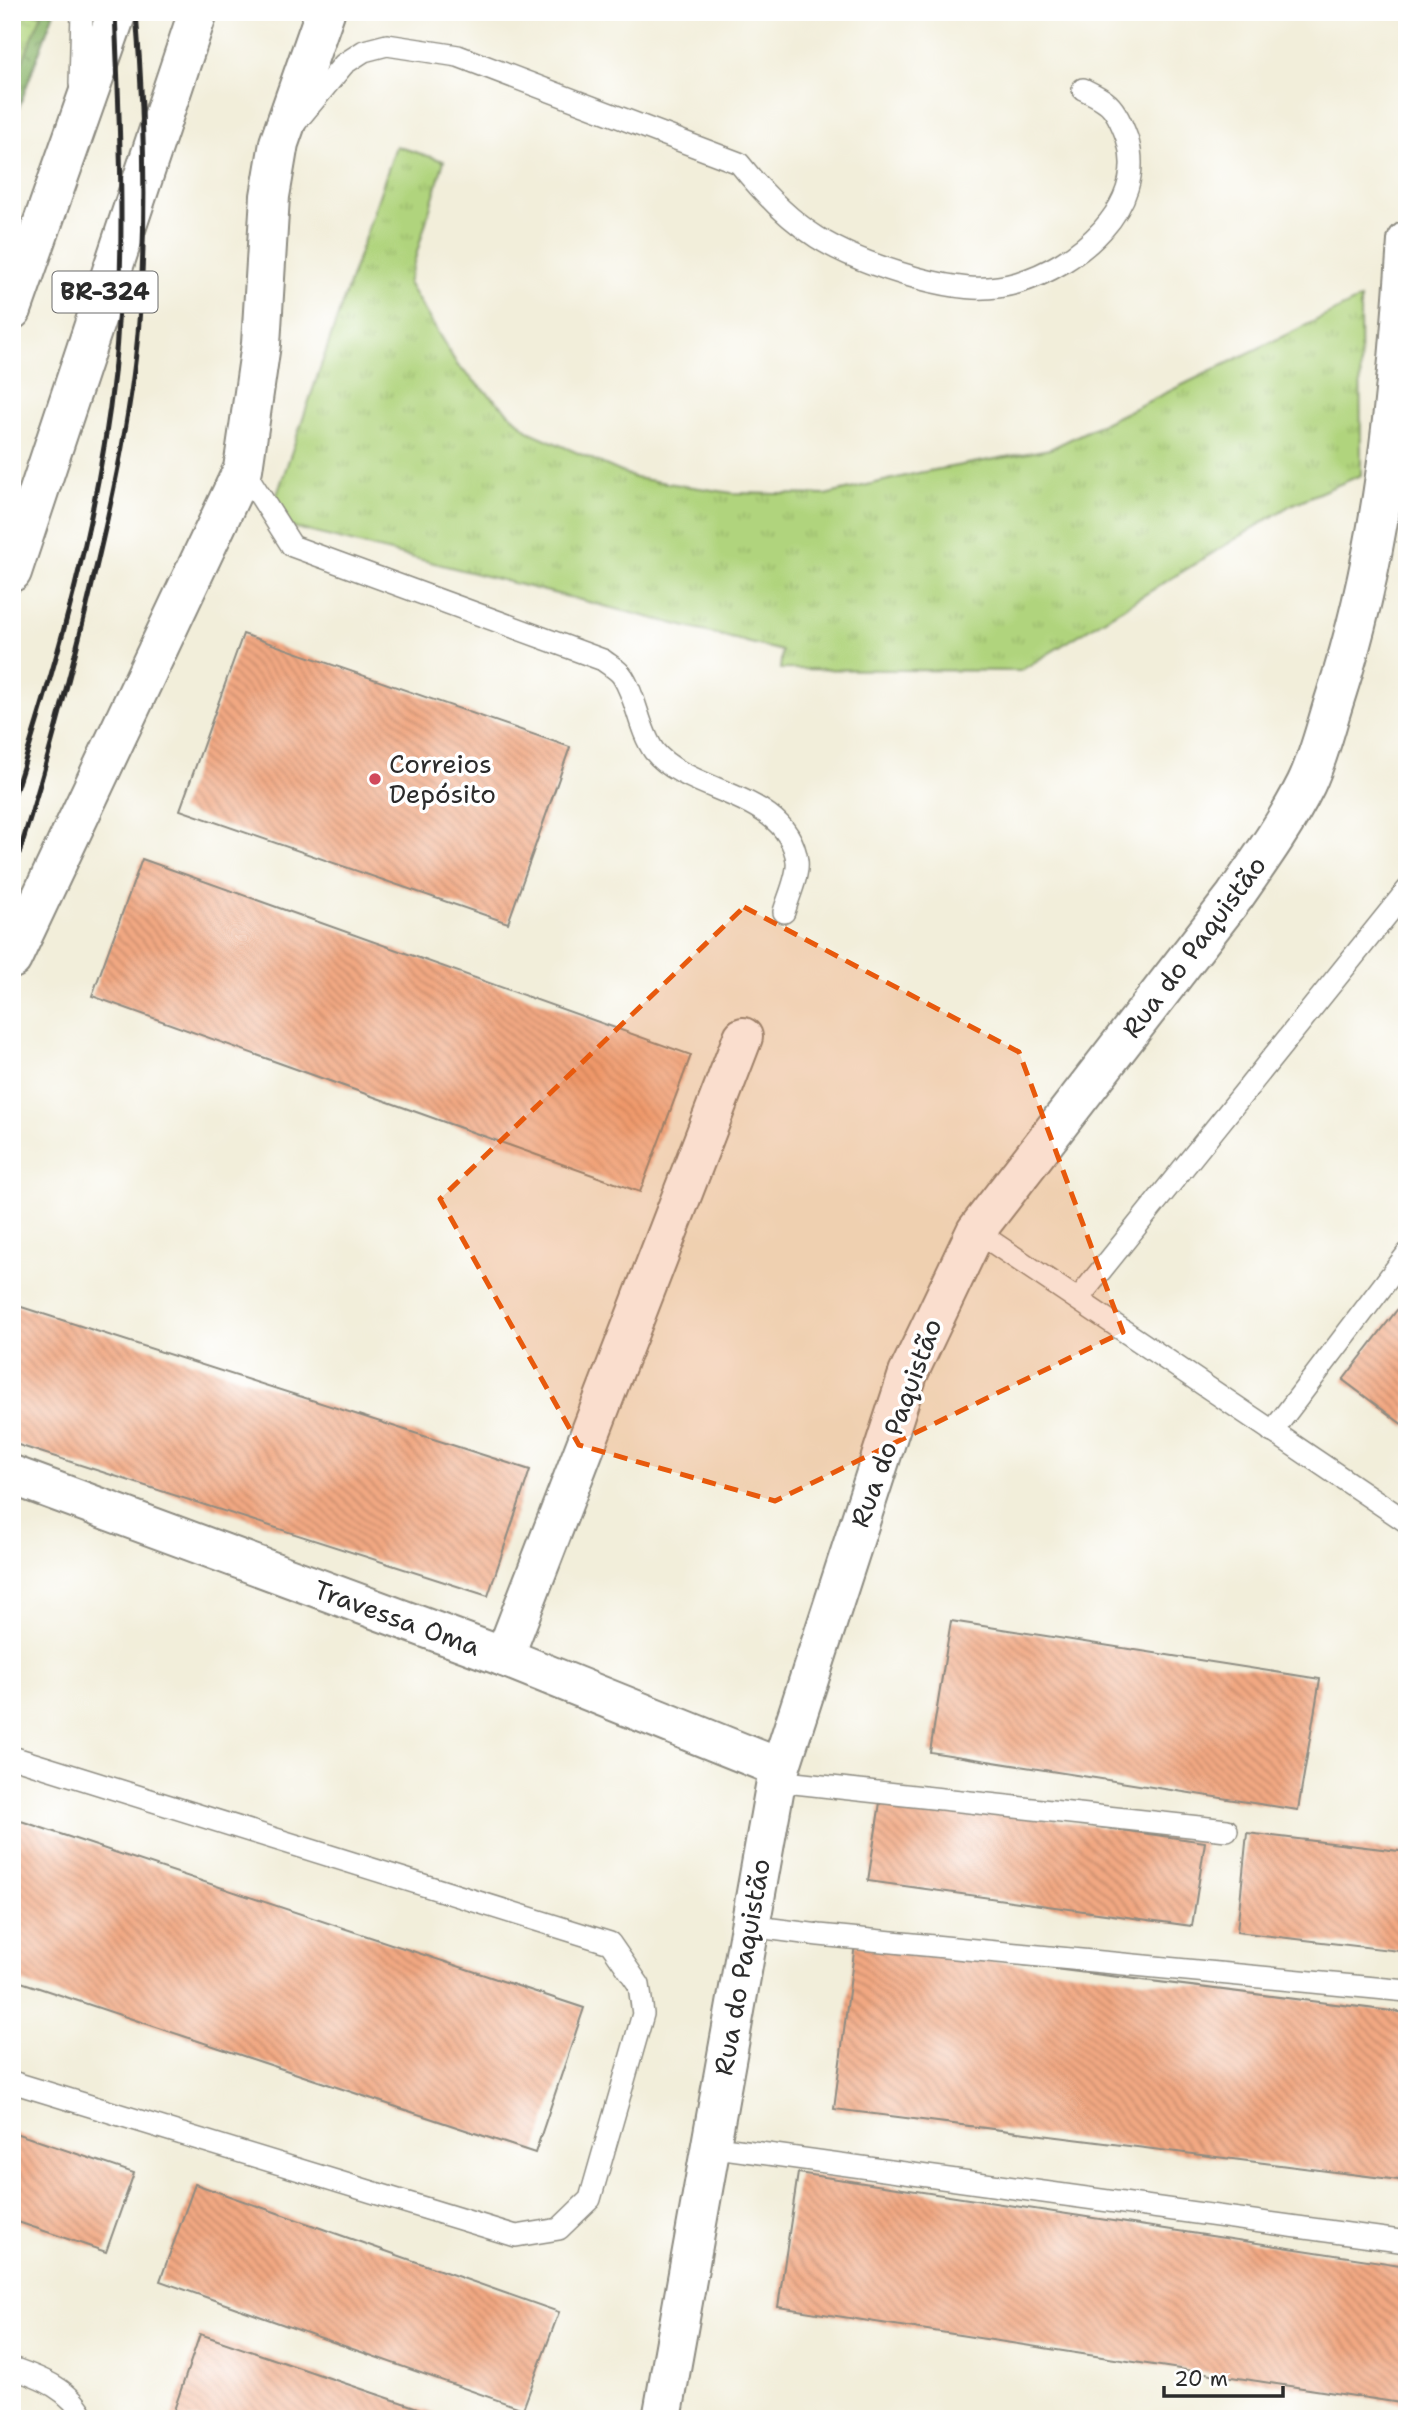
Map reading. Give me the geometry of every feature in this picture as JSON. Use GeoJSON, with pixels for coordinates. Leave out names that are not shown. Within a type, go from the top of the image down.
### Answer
{"type":"FeatureCollection","features":[{"type":"Feature","properties":{"kind":"main road","name":"BR-324"},"geometry":{"type":"LineString","coordinates":[[12,310],[117,12]]}},
{"type":"Feature","properties":{"kind":"main road","name":"BR-324"},"geometry":{"type":"LineString","coordinates":[[12,572],[198,12]]}},
{"type":"Feature","properties":{"kind":"main road"},"geometry":{"type":"LineString","coordinates":[[12,959],[215,535],[243,468],[261,344],[270,196],[279,143],[325,12]]}},
{"type":"Feature","properties":{"kind":"main road","name":"Rua do Paquistão"},"geometry":{"type":"LineString","coordinates":[[662,2419],[778,1774],[908,1374],[976,1231],[1235,896],[1275,839],[1307,781],[1350,651],[1381,518],[1395,413],[1407,241]]}},
{"type":"Feature","properties":{"kind":"main road"},"geometry":{"type":"LineString","coordinates":[[504,1657],[743,1037]]}},
{"type":"Feature","properties":{"kind":"main road","name":"Travessa Oma"},"geometry":{"type":"LineString","coordinates":[[12,1475],[504,1657],[778,1774]]}},
{"type":"Feature","properties":{"kind":"lane"},"geometry":{"type":"LineString","coordinates":[[79,119],[82,12]]}},
{"type":"Feature","properties":{"kind":"lane"},"geometry":{"type":"LineString","coordinates":[[279,143],[344,64],[364,51],[387,46],[458,56],[739,163],[763,193],[791,220],[825,244],[864,263],[955,288],[984,289],[1016,284],[1049,271],[1076,255],[1100,233],[1119,205],[1130,177],[1131,152],[1124,130],[1109,103],[1083,89]]}},
{"type":"Feature","properties":{"kind":"lane"},"geometry":{"type":"LineString","coordinates":[[243,468],[292,546],[603,660],[622,675],[653,749],[670,766],[734,793],[776,822],[790,838],[797,863],[784,912]]}},
{"type":"Feature","properties":{"kind":"lane"},"geometry":{"type":"LineString","coordinates":[[1078,1299],[1407,890]]}},
{"type":"Feature","properties":{"kind":"lane"},"geometry":{"type":"LineString","coordinates":[[976,1231],[1407,1522]]}},
{"type":"Feature","properties":{"kind":"lane"},"geometry":{"type":"LineString","coordinates":[[1272,1432],[1407,1254]]}},
{"type":"Feature","properties":{"kind":"lane"},"geometry":{"type":"LineString","coordinates":[[12,1757],[610,1943],[639,1985],[643,2014],[590,2199],[559,2229],[516,2236],[12,2082]]}},
{"type":"Feature","properties":{"kind":"lane"},"geometry":{"type":"LineString","coordinates":[[778,1774],[1227,1830]]}},
{"type":"Feature","properties":{"kind":"lane"},"geometry":{"type":"LineString","coordinates":[[749,1926],[1407,1991]]}},
{"type":"Feature","properties":{"kind":"lane"},"geometry":{"type":"LineString","coordinates":[[709,2146],[1407,2242]]}},
{"type":"Feature","properties":{"kind":"lane"},"geometry":{"type":"LineString","coordinates":[[12,2368],[51,2381],[81,2410],[85,2419]]}},
{"type":"Feature","properties":{"kind":"highlighted area"},"geometry":{"type":"Polygon","coordinates":[[[744,907],[1019,1052],[1123,1332],[775,1501],[579,1445],[440,1199],[744,907]]]}},
{"type":"Feature","properties":{"kind":"green space"},"geometry":{"type":"Polygon","coordinates":[[[12,12],[54,12],[12,126],[12,12]]]}},
{"type":"Feature","properties":{"kind":"green space"},"geometry":{"type":"Polygon","coordinates":[[[12,12],[42,14],[12,87],[12,12]]]}},
{"type":"Feature","properties":{"kind":"green space"},"geometry":{"type":"Polygon","coordinates":[[[396,146],[444,161],[408,283],[458,366],[530,432],[635,478],[732,493],[825,495],[918,473],[1050,449],[1360,299],[1361,475],[1291,505],[1020,671],[780,669],[782,651],[268,521],[396,146]]]}},
{"type":"Feature","properties":{"kind":"building","name":"Correios Depósito"},"geometry":{"type":"Polygon","coordinates":[[[243,634],[570,747],[508,923],[180,810],[243,634]]]}},
{"type":"Feature","properties":{"kind":"building"},"geometry":{"type":"Polygon","coordinates":[[[142,859],[691,1055],[640,1192],[92,996],[142,859]]]}},
{"type":"Feature","properties":{"kind":"building"},"geometry":{"type":"Polygon","coordinates":[[[1407,1297],[1407,1428],[1343,1380],[1407,1297]]]}},
{"type":"Feature","properties":{"kind":"building"},"geometry":{"type":"Polygon","coordinates":[[[12,1304],[530,1470],[488,1596],[12,1443],[12,1304]]]}},
{"type":"Feature","properties":{"kind":"building"},"geometry":{"type":"Polygon","coordinates":[[[951,1621],[1320,1679],[1298,1810],[930,1752],[951,1621]]]}},
{"type":"Feature","properties":{"kind":"building"},"geometry":{"type":"Polygon","coordinates":[[[881,1796],[1205,1842],[1192,1926],[868,1881],[881,1796]]]}},
{"type":"Feature","properties":{"kind":"building"},"geometry":{"type":"Polygon","coordinates":[[[12,1818],[584,2008],[535,2153],[12,1979],[12,1818]]]}},
{"type":"Feature","properties":{"kind":"building"},"geometry":{"type":"Polygon","coordinates":[[[1247,1833],[1407,1852],[1407,1952],[1237,1932],[1247,1833]]]}},
{"type":"Feature","properties":{"kind":"building"},"geometry":{"type":"Polygon","coordinates":[[[855,1944],[1407,2013],[1407,2181],[834,2109],[855,1944]]]}},
{"type":"Feature","properties":{"kind":"building"},"geometry":{"type":"Polygon","coordinates":[[[12,2132],[134,2173],[106,2252],[12,2220],[12,2132]]]}},
{"type":"Feature","properties":{"kind":"building"},"geometry":{"type":"Polygon","coordinates":[[[798,2173],[1407,2266],[1407,2404],[778,2307],[798,2173]]]}},
{"type":"Feature","properties":{"kind":"building"},"geometry":{"type":"Polygon","coordinates":[[[195,2184],[559,2312],[523,2409],[160,2281],[195,2184]]]}},
{"type":"Feature","properties":{"kind":"building"},"geometry":{"type":"Polygon","coordinates":[[[200,2334],[447,2418],[447,2419],[171,2419],[200,2334]]]}},
{"type":"Feature","properties":{"kind":"railway"},"geometry":{"type":"LineString","coordinates":[[12,802],[74,591],[107,429],[118,329],[121,239],[115,12]]}},
{"type":"Feature","properties":{"kind":"railway"},"geometry":{"type":"LineString","coordinates":[[12,875],[64,697],[115,485],[128,414],[140,308],[144,197],[143,123],[136,12]]}},
{"type":"Feature","properties":{"kind":"place","name":"Correios Depósito"},"geometry":{"type":"Point","coordinates":[375,779]}}]}
